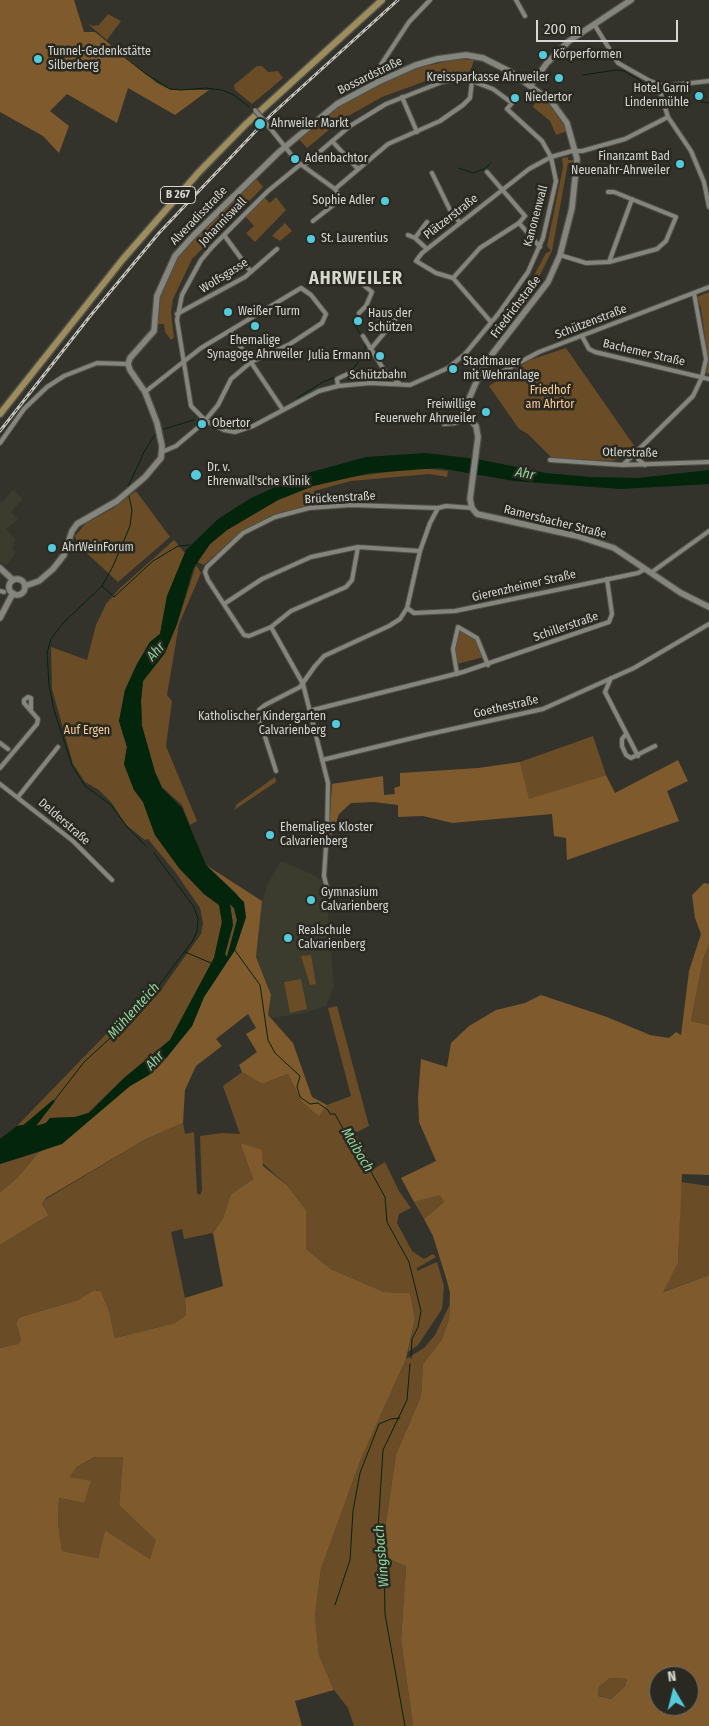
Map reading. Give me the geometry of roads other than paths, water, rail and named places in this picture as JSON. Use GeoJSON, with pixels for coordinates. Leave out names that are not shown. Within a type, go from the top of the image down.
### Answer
{"type":"FeatureCollection","features":[{"type":"Feature","properties":{"kind":"main road","name":"B 267"},"geometry":{"type":"LineString","coordinates":[[0,414],[129,252],[199,172],[245,125],[382,0]]}},
{"type":"Feature","properties":{"kind":"street"},"geometry":{"type":"LineString","coordinates":[[378,82],[376,76],[380,66],[409,22],[430,0]]}},
{"type":"Feature","properties":{"kind":"street"},"geometry":{"type":"LineString","coordinates":[[516,0],[525,16]]}},
{"type":"Feature","properties":{"kind":"street"},"geometry":{"type":"LineString","coordinates":[[531,85],[561,48],[593,24],[631,0]]}},
{"type":"Feature","properties":{"kind":"street"},"geometry":{"type":"LineString","coordinates":[[593,24],[618,62],[658,85],[709,81]]}},
{"type":"Feature","properties":{"kind":"street","name":"Bossardstraße"},"geometry":{"type":"LineString","coordinates":[[285,147],[337,104],[378,82],[416,65],[437,59],[466,56],[483,58],[531,85]]}},
{"type":"Feature","properties":{"kind":"street","name":"Johanniswall"},"geometry":{"type":"LineString","coordinates":[[203,423],[191,406],[177,314],[182,295],[201,260],[298,162],[332,141],[350,126],[386,104],[402,97],[450,80],[472,81]]}},
{"type":"Feature","properties":{"kind":"street"},"geometry":{"type":"LineString","coordinates":[[335,190],[388,144],[440,121],[463,105],[470,98],[472,81]]}},
{"type":"Feature","properties":{"kind":"street","name":"Kanonenwall"},"geometry":{"type":"LineString","coordinates":[[466,356],[528,272],[540,247],[556,180],[551,157],[542,141],[508,109],[512,103],[493,88],[472,81]]}},
{"type":"Feature","properties":{"kind":"street","name":"Friedrichstraße"},"geometry":{"type":"LineString","coordinates":[[480,374],[493,353],[544,288],[560,255],[572,208],[577,151],[565,118],[550,101],[531,85]]}},
{"type":"Feature","properties":{"kind":"street"},"geometry":{"type":"LineString","coordinates":[[658,85],[668,117],[691,151],[704,182],[709,207]]}},
{"type":"Feature","properties":{"kind":"street"},"geometry":{"type":"LineString","coordinates":[[402,97],[417,132]]}},
{"type":"Feature","properties":{"kind":"street"},"geometry":{"type":"LineString","coordinates":[[254,109],[298,162],[335,190],[339,196],[336,203],[313,221]]}},
{"type":"Feature","properties":{"kind":"street","name":"Plätzerstraße"},"geometry":{"type":"LineString","coordinates":[[453,278],[436,273],[416,261],[427,248],[529,169],[551,157],[625,139],[668,117]]}},
{"type":"Feature","properties":{"kind":"street"},"geometry":{"type":"LineString","coordinates":[[332,141],[358,169]]}},
{"type":"Feature","properties":{"kind":"street","name":"Alveradisstraße"},"geometry":{"type":"LineString","coordinates":[[128,364],[130,358],[154,331],[157,296],[175,256],[232,196],[285,147]]}},
{"type":"Feature","properties":{"kind":"street"},"geometry":{"type":"LineString","coordinates":[[487,172],[525,216],[519,223],[480,248],[453,278],[492,322]]}},
{"type":"Feature","properties":{"kind":"street"},"geometry":{"type":"LineString","coordinates":[[432,173],[450,210],[460,224]]}},
{"type":"Feature","properties":{"kind":"street"},"geometry":{"type":"LineString","coordinates":[[560,255],[586,263],[609,262],[662,246],[676,216],[614,192],[608,192]]}},
{"type":"Feature","properties":{"kind":"street"},"geometry":{"type":"LineString","coordinates":[[609,262],[632,199]]}},
{"type":"Feature","properties":{"kind":"street"},"geometry":{"type":"LineString","coordinates":[[415,238],[427,222]]}},
{"type":"Feature","properties":{"kind":"street"},"geometry":{"type":"LineString","coordinates":[[519,223],[540,247]]}},
{"type":"Feature","properties":{"kind":"street"},"geometry":{"type":"LineString","coordinates":[[408,235],[427,248]]}},
{"type":"Feature","properties":{"kind":"street"},"geometry":{"type":"LineString","coordinates":[[224,236],[251,272]]}},
{"type":"Feature","properties":{"kind":"street","name":"Wolfsgasse"},"geometry":{"type":"LineString","coordinates":[[177,314],[251,272],[277,249]]}},
{"type":"Feature","properties":{"kind":"street"},"geometry":{"type":"LineString","coordinates":[[359,313],[366,306],[372,292],[361,283]]}},
{"type":"Feature","properties":{"kind":"street","name":"Schützenstraße"},"geometry":{"type":"LineString","coordinates":[[480,374],[492,375],[500,373],[539,352],[709,287]]}},
{"type":"Feature","properties":{"kind":"street"},"geometry":{"type":"LineString","coordinates":[[144,392],[201,348],[300,288],[311,295],[326,314],[322,323],[311,332],[251,362],[231,379],[218,405],[203,423],[176,446],[162,452]]}},
{"type":"Feature","properties":{"kind":"street"},"geometry":{"type":"LineString","coordinates":[[623,465],[693,396],[702,377],[706,359],[694,293]]}},
{"type":"Feature","properties":{"kind":"street"},"geometry":{"type":"LineString","coordinates":[[366,306],[380,319]]}},
{"type":"Feature","properties":{"kind":"street"},"geometry":{"type":"LineString","coordinates":[[365,356],[388,325],[396,320]]}},
{"type":"Feature","properties":{"kind":"street"},"geometry":{"type":"LineString","coordinates":[[230,331],[284,410]]}},
{"type":"Feature","properties":{"kind":"street"},"geometry":{"type":"LineString","coordinates":[[363,336],[384,370],[402,385]]}},
{"type":"Feature","properties":{"kind":"street","name":"Bachemer Straße"},"geometry":{"type":"LineString","coordinates":[[582,336],[588,349],[595,352],[709,379]]}},
{"type":"Feature","properties":{"kind":"street"},"geometry":{"type":"LineString","coordinates":[[466,356],[480,374],[465,412],[467,418],[476,426],[478,442],[473,480],[472,508]]}},
{"type":"Feature","properties":{"kind":"street","name":"Schützbahn"},"geometry":{"type":"LineString","coordinates":[[203,423],[235,432],[253,426],[319,391],[338,386],[370,383],[410,385],[448,368],[458,359],[466,356]]}},
{"type":"Feature","properties":{"kind":"street"},"geometry":{"type":"LineString","coordinates":[[458,359],[462,365]]}},
{"type":"Feature","properties":{"kind":"street"},"geometry":{"type":"LineString","coordinates":[[0,443],[24,409],[47,386],[64,376],[97,363],[128,364],[144,392],[157,422],[162,452],[159,462],[131,490],[112,505],[77,524],[72,531],[64,555],[53,568],[39,581],[25,586],[20,594],[13,593]]}},
{"type":"Feature","properties":{"kind":"street"},"geometry":{"type":"LineString","coordinates":[[338,386],[337,379],[354,371]]}},
{"type":"Feature","properties":{"kind":"street"},"geometry":{"type":"LineString","coordinates":[[444,424],[456,423],[467,418]]}},
{"type":"Feature","properties":{"kind":"street"},"geometry":{"type":"LineString","coordinates":[[637,451],[638,459],[645,465]]}},
{"type":"Feature","properties":{"kind":"street","name":"Otlerstraße"},"geometry":{"type":"LineString","coordinates":[[550,460],[623,465],[709,462]]}},
{"type":"Feature","properties":{"kind":"street","name":"Brückenstraße"},"geometry":{"type":"LineString","coordinates":[[224,604],[208,580],[205,572],[212,561],[243,533],[294,511],[351,505],[438,508],[450,506]]}},
{"type":"Feature","properties":{"kind":"street","name":"Ramersbacher Straße"},"geometry":{"type":"LineString","coordinates":[[450,506],[472,508],[477,514],[599,542],[620,551],[681,593],[709,607]]}},
{"type":"Feature","properties":{"kind":"street"},"geometry":{"type":"LineString","coordinates":[[276,771],[259,718],[259,710],[303,684],[314,666],[324,656],[400,619],[407,608],[420,551],[430,523],[438,508]]}},
{"type":"Feature","properties":{"kind":"street"},"geometry":{"type":"LineString","coordinates":[[652,572],[709,531]]}},
{"type":"Feature","properties":{"kind":"street"},"geometry":{"type":"LineString","coordinates":[[358,547],[352,580],[346,587],[291,611],[271,627],[250,636],[244,635],[224,604],[262,579],[312,557],[358,547],[420,551]]}},
{"type":"Feature","properties":{"kind":"street"},"geometry":{"type":"LineString","coordinates":[[0,568],[14,580],[21,580],[25,586]]}},
{"type":"Feature","properties":{"kind":"street","name":"Gierenzheimer Straße"},"geometry":{"type":"LineString","coordinates":[[407,608],[414,613],[455,611],[638,573],[646,568]]}},
{"type":"Feature","properties":{"kind":"street","name":"Schillerstraße"},"geometry":{"type":"LineString","coordinates":[[309,711],[488,665],[609,622],[612,614],[607,579]]}},
{"type":"Feature","properties":{"kind":"street"},"geometry":{"type":"LineString","coordinates":[[13,593],[10,587],[14,580]]}},
{"type":"Feature","properties":{"kind":"street"},"geometry":{"type":"LineString","coordinates":[[0,618],[13,593]]}},
{"type":"Feature","properties":{"kind":"street","name":"Goethestraße"},"geometry":{"type":"LineString","coordinates":[[322,760],[543,709],[634,668],[709,624]]}},
{"type":"Feature","properties":{"kind":"street"},"geometry":{"type":"LineString","coordinates":[[271,627],[303,684],[322,760],[328,789],[324,876],[327,888]]}},
{"type":"Feature","properties":{"kind":"street"},"geometry":{"type":"LineString","coordinates":[[457,674],[453,649],[458,627],[477,638],[488,665]]}},
{"type":"Feature","properties":{"kind":"street"},"geometry":{"type":"LineString","coordinates":[[606,692],[611,678]]}},
{"type":"Feature","properties":{"kind":"street"},"geometry":{"type":"LineString","coordinates":[[598,685],[606,692],[638,756]]}},
{"type":"Feature","properties":{"kind":"street"},"geometry":{"type":"LineString","coordinates":[[0,768],[37,724],[38,719],[31,711]]}},
{"type":"Feature","properties":{"kind":"street"},"geometry":{"type":"LineString","coordinates":[[626,734],[622,739],[622,746],[626,755],[631,758],[655,746]]}},
{"type":"Feature","properties":{"kind":"street"},"geometry":{"type":"LineString","coordinates":[[0,744],[8,750]]}},
{"type":"Feature","properties":{"kind":"street"},"geometry":{"type":"LineString","coordinates":[[18,796],[58,747]]}},
{"type":"Feature","properties":{"kind":"street","name":"Delderstraße"},"geometry":{"type":"LineString","coordinates":[[0,784],[74,841],[112,880]]}},
{"type":"Feature","properties":{"kind":"water","name":"Ahr"},"geometry":{"type":"Polygon","coordinates":[[[425,453],[477,459],[546,473],[590,477],[638,478],[709,470],[709,484],[620,489],[514,481],[439,468],[370,473],[313,486],[278,500],[227,530],[210,544],[193,569],[177,624],[165,653],[143,681],[141,701],[142,726],[155,772],[162,788],[182,808],[206,865],[244,902],[246,917],[235,950],[204,997],[192,1026],[167,1057],[149,1075],[130,1086],[62,1144],[0,1164],[0,1139],[17,1126],[24,1125],[53,1100],[55,1101],[36,1126],[46,1123],[50,1118],[75,1117],[89,1113],[124,1078],[170,1040],[214,958],[222,922],[219,905],[204,894],[179,868],[155,835],[143,802],[134,790],[124,764],[127,747],[119,721],[125,690],[137,664],[150,642],[160,634],[167,596],[186,550],[218,519],[251,498],[304,474],[366,457],[425,453]],[[230,904],[233,925],[225,954],[227,957],[237,920],[234,908],[230,904]]]}},
{"type":"Feature","properties":{"kind":"waterway"},"geometry":{"type":"LineString","coordinates":[[114,49],[146,74],[170,89],[206,88],[222,90],[234,95],[249,107]]}},
{"type":"Feature","properties":{"kind":"waterway","name":"Mühlenteich"},"geometry":{"type":"LineString","coordinates":[[583,75],[616,70],[624,71],[651,87]]}},
{"type":"Feature","properties":{"kind":"waterway","name":"Mühlenteich"},"geometry":{"type":"LineString","coordinates":[[663,95],[680,99]]}},
{"type":"Feature","properties":{"kind":"waterway","name":"Mühlenteich"},"geometry":{"type":"LineString","coordinates":[[701,102],[709,103]]}},
{"type":"Feature","properties":{"kind":"waterway","name":"Mühlenteich"},"geometry":{"type":"LineString","coordinates":[[459,168],[473,173],[484,169],[491,163]]}},
{"type":"Feature","properties":{"kind":"waterway","name":"Mühlenteich"},"geometry":{"type":"LineString","coordinates":[[353,323],[362,336]]}},
{"type":"Feature","properties":{"kind":"waterway","name":"Mühlenteich"},"geometry":{"type":"LineString","coordinates":[[365,342],[365,349]]}},
{"type":"Feature","properties":{"kind":"waterway","name":"Mühlenteich"},"geometry":{"type":"LineString","coordinates":[[353,369],[362,357]]}},
{"type":"Feature","properties":{"kind":"waterway","name":"Mühlenteich"},"geometry":{"type":"LineString","coordinates":[[297,398],[323,382],[341,375]]}},
{"type":"Feature","properties":{"kind":"waterway","name":"Mühlenteich"},"geometry":{"type":"LineString","coordinates":[[244,427],[281,409]]}},
{"type":"Feature","properties":{"kind":"waterway","name":"Mühlenteich"},"geometry":{"type":"LineString","coordinates":[[164,429],[194,420]]}},
{"type":"Feature","properties":{"kind":"waterway","name":"Mühlenteich"},"geometry":{"type":"LineString","coordinates":[[218,425],[228,429]]}},
{"type":"Feature","properties":{"kind":"waterway","name":"Mühlenteich"},"geometry":{"type":"LineString","coordinates":[[127,489],[144,452],[156,433]]}},
{"type":"Feature","properties":{"kind":"waterway","name":"Mühlenteich"},"geometry":{"type":"LineString","coordinates":[[129,496],[132,510],[130,526],[113,566],[102,586],[63,623],[51,639],[47,653],[49,685],[54,710],[72,765],[85,786],[111,805],[128,828],[145,845]]}},
{"type":"Feature","properties":{"kind":"waterway","name":"Mühlenteich"},"geometry":{"type":"LineString","coordinates":[[102,586],[114,597],[153,561],[178,546],[190,545]]}},
{"type":"Feature","properties":{"kind":"waterway","name":"Mühlenteich"},"geometry":{"type":"LineString","coordinates":[[54,1101],[84,1062],[131,1019],[192,942],[197,931],[198,919],[194,907],[154,853]]}},
{"type":"Feature","properties":{"kind":"waterway","name":"Maibach"},"geometry":{"type":"LineString","coordinates":[[234,949],[260,985],[268,1040],[275,1053],[300,1076],[297,1087],[300,1097],[310,1104],[318,1103],[328,1110],[330,1114],[335,1114],[358,1156],[370,1170],[385,1197],[387,1222],[409,1262],[421,1311],[418,1327],[412,1339],[411,1358]]}},
{"type":"Feature","properties":{"kind":"waterway"},"geometry":{"type":"LineString","coordinates":[[185,952],[211,963]]}},
{"type":"Feature","properties":{"kind":"waterway","name":"Wingsbach"},"geometry":{"type":"LineString","coordinates":[[405,1726],[385,1614],[384,1548],[378,1529],[383,1450],[407,1400],[410,1364]]}},
{"type":"Feature","properties":{"kind":"waterway","name":"Wingsbach"},"geometry":{"type":"LineString","coordinates":[[335,1605],[350,1560],[353,1511],[360,1473],[379,1424],[391,1419],[400,1418]]}},
{"type":"Feature","properties":{"kind":"tunnel"},"geometry":{"type":"LineString","coordinates":[[380,319],[386,324]]}},
{"type":"Feature","properties":{"kind":"railway"},"geometry":{"type":"LineString","coordinates":[[0,431],[91,315],[159,233],[272,114],[398,0]]}},
{"type":"Feature","properties":{"kind":"place","name":"Körperformen"},"geometry":{"type":"Point","coordinates":[543,55]}},
{"type":"Feature","properties":{"kind":"place","name":"Tunnel-Gedenkstätte Silberberg"},"geometry":{"type":"Point","coordinates":[38,59]}},
{"type":"Feature","properties":{"kind":"place","name":"Kreissparkasse Ahrweiler"},"geometry":{"type":"Point","coordinates":[559,78]}},
{"type":"Feature","properties":{"kind":"place","name":"Hotel Garni Lindenmühle"},"geometry":{"type":"Point","coordinates":[699,96]}},
{"type":"Feature","properties":{"kind":"place","name":"Niedertor"},"geometry":{"type":"Point","coordinates":[515,98]}},
{"type":"Feature","properties":{"kind":"place","name":"Ahrweiler Markt"},"geometry":{"type":"Point","coordinates":[260,124]}},
{"type":"Feature","properties":{"kind":"place","name":"Adenbachtor"},"geometry":{"type":"Point","coordinates":[295,159]}},
{"type":"Feature","properties":{"kind":"place","name":"Finanzamt Bad Neuenahr-Ahrweiler"},"geometry":{"type":"Point","coordinates":[680,164]}},
{"type":"Feature","properties":{"kind":"place","name":"Sophie Adler"},"geometry":{"type":"Point","coordinates":[385,201]}},
{"type":"Feature","properties":{"kind":"place","name":"St. Laurentius"},"geometry":{"type":"Point","coordinates":[311,239]}},
{"type":"Feature","properties":{"kind":"place","name":"Weißer Turm"},"geometry":{"type":"Point","coordinates":[228,312]}},
{"type":"Feature","properties":{"kind":"place","name":"Haus der Schützen"},"geometry":{"type":"Point","coordinates":[358,321]}},
{"type":"Feature","properties":{"kind":"place","name":"Ehemalige Synagoge Ahrweiler"},"geometry":{"type":"Point","coordinates":[255,326]}},
{"type":"Feature","properties":{"kind":"place","name":"Julia Ermann"},"geometry":{"type":"Point","coordinates":[380,356]}},
{"type":"Feature","properties":{"kind":"place","name":"Stadtmauer mit Wehranlage"},"geometry":{"type":"Point","coordinates":[453,369]}},
{"type":"Feature","properties":{"kind":"place","name":"Freiwillige Feuerwehr Ahrweiler"},"geometry":{"type":"Point","coordinates":[486,412]}},
{"type":"Feature","properties":{"kind":"place","name":"Obertor"},"geometry":{"type":"Point","coordinates":[202,424]}},
{"type":"Feature","properties":{"kind":"place","name":"Dr. v. Ehrenwall'sche Klinik"},"geometry":{"type":"Point","coordinates":[196,475]}},
{"type":"Feature","properties":{"kind":"place","name":"AhrWeinForum"},"geometry":{"type":"Point","coordinates":[52,548]}},
{"type":"Feature","properties":{"kind":"place","name":"Katholischer Kindergarten Calvarienberg"},"geometry":{"type":"Point","coordinates":[336,724]}},
{"type":"Feature","properties":{"kind":"place","name":"Ehemaliges Kloster Calvarienberg"},"geometry":{"type":"Point","coordinates":[270,835]}},
{"type":"Feature","properties":{"kind":"place","name":"Gymnasium Calvarienberg"},"geometry":{"type":"Point","coordinates":[311,900]}},
{"type":"Feature","properties":{"kind":"place","name":"Realschule Calvarienberg"},"geometry":{"type":"Point","coordinates":[288,938]}},
{"type":"Feature","properties":{"kind":"district","name":"AHRWEILER"},"geometry":{"type":"Point","coordinates":[356,279]}},
{"type":"Feature","properties":{"kind":"park label","name":"Friedhof am Ahrtor"},"geometry":{"type":"Point","coordinates":[550,398]}},
{"type":"Feature","properties":{"kind":"park label","name":"Auf Ergen"},"geometry":{"type":"Point","coordinates":[87,731]}}]}
